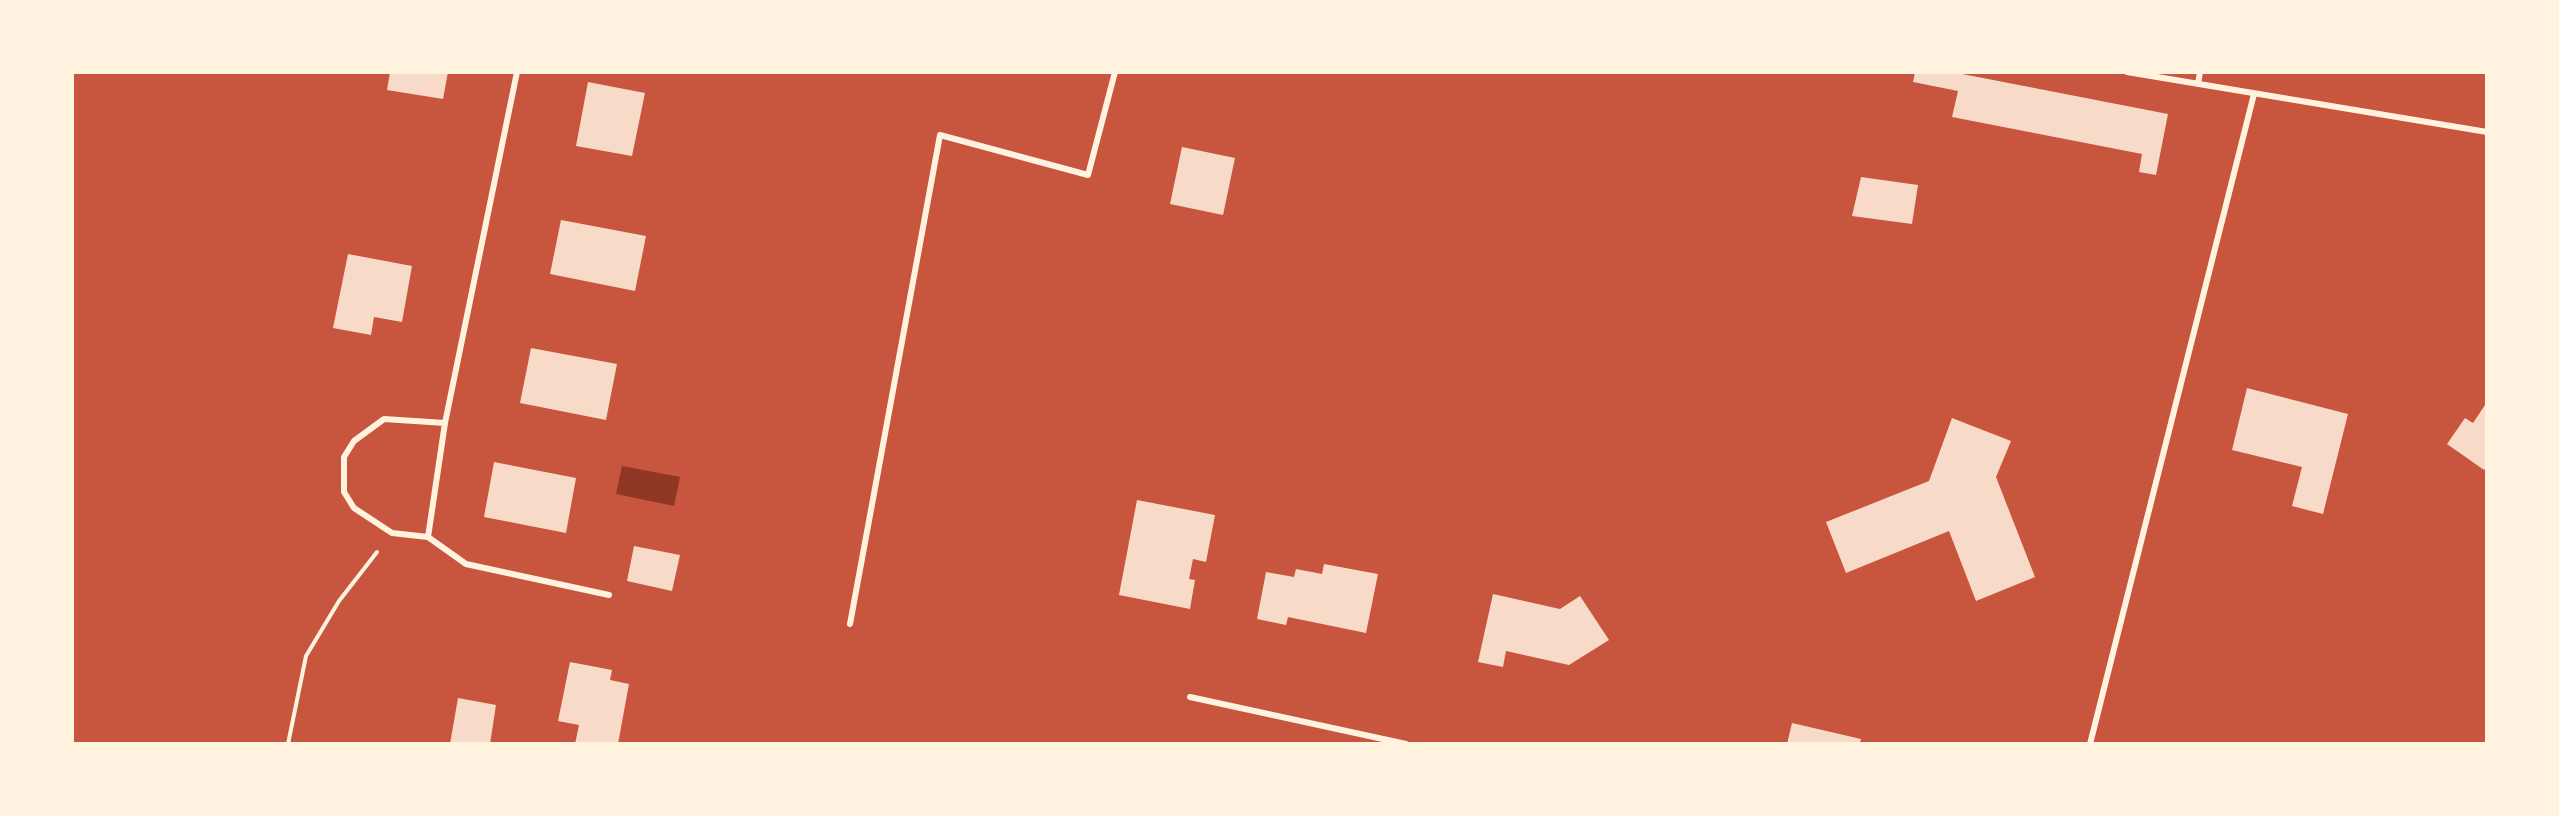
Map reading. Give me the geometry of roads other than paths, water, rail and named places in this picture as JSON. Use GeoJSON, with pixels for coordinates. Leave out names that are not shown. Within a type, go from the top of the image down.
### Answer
{"type":"FeatureCollection","features":[{"type":"Feature","properties":{"kind":"street"},"geometry":{"type":"LineString","coordinates":[[428,537],[445,423],[517,72]]}},
{"type":"Feature","properties":{"kind":"street"},"geometry":{"type":"LineString","coordinates":[[850,624],[940,135],[1088,175],[1115,72]]}},
{"type":"Feature","properties":{"kind":"street"},"geometry":{"type":"LineString","coordinates":[[2127,72],[2487,132]]}},
{"type":"Feature","properties":{"kind":"street"},"geometry":{"type":"LineString","coordinates":[[2198,84],[2200,72]]}},
{"type":"Feature","properties":{"kind":"street"},"geometry":{"type":"LineString","coordinates":[[2090,744],[2254,94]]}},
{"type":"Feature","properties":{"kind":"street"},"geometry":{"type":"LineString","coordinates":[[445,423],[384,419],[354,441],[344,457],[344,492],[354,508],[392,532],[428,537],[466,564],[609,595]]}},
{"type":"Feature","properties":{"kind":"street"},"geometry":{"type":"LineString","coordinates":[[1190,697],[1406,744]]}}]}
